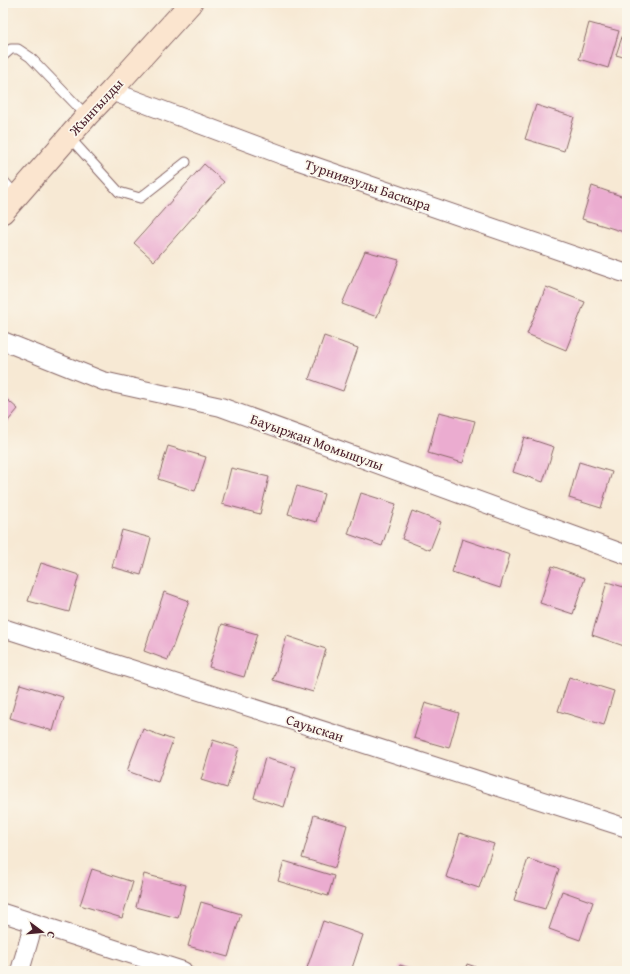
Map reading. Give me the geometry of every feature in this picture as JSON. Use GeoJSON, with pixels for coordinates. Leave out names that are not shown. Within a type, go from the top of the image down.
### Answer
{"type":"FeatureCollection","features":[{"type":"Feature","properties":{"kind":"street","name":"Жынгылды"},"geometry":{"type":"LineString","coordinates":[[3,212],[10,188],[68,137],[190,3]]}},
{"type":"Feature","properties":{"kind":"street","name":"Турниязулы Баскыра"},"geometry":{"type":"LineString","coordinates":[[111,91],[282,155],[627,274]]}},
{"type":"Feature","properties":{"kind":"street","name":"Бауыржан Момышулы"},"geometry":{"type":"LineString","coordinates":[[3,341],[103,381],[221,407],[627,555]]}},
{"type":"Feature","properties":{"kind":"street","name":"Сауыскан"},"geometry":{"type":"LineString","coordinates":[[3,628],[627,828]]}},
{"type":"Feature","properties":{"kind":"street"},"geometry":{"type":"LineString","coordinates":[[3,913],[183,971]]}},
{"type":"Feature","properties":{"kind":"street"},"geometry":{"type":"LineString","coordinates":[[20,971],[34,923]]}},
{"type":"Feature","properties":{"kind":"lane"},"geometry":{"type":"LineString","coordinates":[[3,56],[11,50],[18,49],[30,57],[87,116]]}},
{"type":"Feature","properties":{"kind":"lane"},"geometry":{"type":"LineString","coordinates":[[68,137],[119,192],[140,198],[186,162]]}},
{"type":"Feature","properties":{"kind":"building"},"geometry":{"type":"Polygon","coordinates":[[[627,22],[627,58],[616,55],[627,22]]]}},
{"type":"Feature","properties":{"kind":"building"},"geometry":{"type":"Polygon","coordinates":[[[589,23],[619,31],[608,68],[579,59],[589,23]]]}},
{"type":"Feature","properties":{"kind":"building"},"geometry":{"type":"Polygon","coordinates":[[[536,105],[574,117],[564,151],[525,139],[536,105]]]}},
{"type":"Feature","properties":{"kind":"building"},"geometry":{"type":"Polygon","coordinates":[[[204,164],[224,182],[154,261],[134,243],[204,164]]]}},
{"type":"Feature","properties":{"kind":"building"},"geometry":{"type":"Polygon","coordinates":[[[592,186],[627,198],[627,233],[582,219],[592,186]]]}},
{"type":"Feature","properties":{"kind":"building"},"geometry":{"type":"Polygon","coordinates":[[[365,251],[399,260],[377,317],[342,304],[365,251]]]}},
{"type":"Feature","properties":{"kind":"building"},"geometry":{"type":"Polygon","coordinates":[[[546,287],[585,302],[566,350],[527,334],[546,287]]]}},
{"type":"Feature","properties":{"kind":"building"},"geometry":{"type":"Polygon","coordinates":[[[324,336],[358,348],[343,391],[309,379],[324,336]]]}},
{"type":"Feature","properties":{"kind":"building"},"geometry":{"type":"Polygon","coordinates":[[[3,396],[18,409],[3,427],[3,396]]]}},
{"type":"Feature","properties":{"kind":"building"},"geometry":{"type":"Polygon","coordinates":[[[439,412],[475,421],[463,463],[428,453],[439,412]]]}},
{"type":"Feature","properties":{"kind":"building"},"geometry":{"type":"Polygon","coordinates":[[[524,437],[554,447],[543,482],[513,472],[524,437]]]}},
{"type":"Feature","properties":{"kind":"building"},"geometry":{"type":"Polygon","coordinates":[[[168,446],[206,457],[195,491],[158,479],[168,446]]]}},
{"type":"Feature","properties":{"kind":"building"},"geometry":{"type":"Polygon","coordinates":[[[579,462],[612,472],[601,508],[569,498],[579,462]]]}},
{"type":"Feature","properties":{"kind":"building"},"geometry":{"type":"Polygon","coordinates":[[[231,468],[269,477],[260,514],[222,504],[231,468]]]}},
{"type":"Feature","properties":{"kind":"building"},"geometry":{"type":"Polygon","coordinates":[[[297,486],[324,494],[316,522],[288,514],[297,486]]]}},
{"type":"Feature","properties":{"kind":"building"},"geometry":{"type":"Polygon","coordinates":[[[361,493],[396,504],[382,546],[348,534],[361,493]]]}},
{"type":"Feature","properties":{"kind":"building"},"geometry":{"type":"Polygon","coordinates":[[[412,511],[441,522],[430,550],[402,539],[412,511]]]}},
{"type":"Feature","properties":{"kind":"building"},"geometry":{"type":"Polygon","coordinates":[[[122,530],[151,538],[141,575],[112,567],[122,530]]]}},
{"type":"Feature","properties":{"kind":"building"},"geometry":{"type":"Polygon","coordinates":[[[462,539],[510,555],[500,588],[452,572],[462,539]]]}},
{"type":"Feature","properties":{"kind":"building"},"geometry":{"type":"Polygon","coordinates":[[[41,563],[79,575],[69,612],[28,601],[41,563]]]}},
{"type":"Feature","properties":{"kind":"building"},"geometry":{"type":"Polygon","coordinates":[[[552,566],[585,578],[573,614],[540,603],[552,566]]]}},
{"type":"Feature","properties":{"kind":"building"},"geometry":{"type":"Polygon","coordinates":[[[607,582],[627,588],[627,647],[592,635],[607,582]]]}},
{"type":"Feature","properties":{"kind":"building"},"geometry":{"type":"Polygon","coordinates":[[[164,592],[189,601],[168,660],[144,651],[164,592]]]}},
{"type":"Feature","properties":{"kind":"building"},"geometry":{"type":"Polygon","coordinates":[[[222,624],[257,634],[244,677],[209,667],[222,624]]]}},
{"type":"Feature","properties":{"kind":"building"},"geometry":{"type":"Polygon","coordinates":[[[287,636],[326,649],[313,692],[273,680],[287,636]]]}},
{"type":"Feature","properties":{"kind":"building"},"geometry":{"type":"Polygon","coordinates":[[[569,677],[614,691],[604,725],[558,711],[569,677]]]}},
{"type":"Feature","properties":{"kind":"building"},"geometry":{"type":"Polygon","coordinates":[[[20,684],[63,697],[53,731],[10,718],[20,684]]]}},
{"type":"Feature","properties":{"kind":"building"},"geometry":{"type":"Polygon","coordinates":[[[425,703],[459,713],[449,748],[414,738],[425,703]]]}},
{"type":"Feature","properties":{"kind":"building"},"geometry":{"type":"Polygon","coordinates":[[[143,729],[173,740],[158,782],[127,771],[143,729]]]}},
{"type":"Feature","properties":{"kind":"building"},"geometry":{"type":"Polygon","coordinates":[[[213,740],[239,748],[227,788],[201,780],[213,740]]]}},
{"type":"Feature","properties":{"kind":"building"},"geometry":{"type":"Polygon","coordinates":[[[265,758],[296,767],[284,807],[254,798],[265,758]]]}},
{"type":"Feature","properties":{"kind":"building"},"geometry":{"type":"Polygon","coordinates":[[[314,815],[347,825],[335,868],[302,858],[314,815]]]}},
{"type":"Feature","properties":{"kind":"building"},"geometry":{"type":"Polygon","coordinates":[[[460,833],[494,844],[479,888],[446,877],[460,833]]]}},
{"type":"Feature","properties":{"kind":"building"},"geometry":{"type":"Polygon","coordinates":[[[528,859],[559,869],[545,909],[514,900],[528,859]]]}},
{"type":"Feature","properties":{"kind":"building"},"geometry":{"type":"Polygon","coordinates":[[[284,861],[334,876],[328,896],[278,881],[284,861]]]}},
{"type":"Feature","properties":{"kind":"building"},"geometry":{"type":"Polygon","coordinates":[[[92,869],[133,882],[122,918],[80,905],[92,869]]]}},
{"type":"Feature","properties":{"kind":"building"},"geometry":{"type":"Polygon","coordinates":[[[144,874],[186,885],[178,918],[136,907],[144,874]]]}},
{"type":"Feature","properties":{"kind":"building"},"geometry":{"type":"Polygon","coordinates":[[[562,891],[593,902],[580,940],[549,929],[562,891]]]}},
{"type":"Feature","properties":{"kind":"building"},"geometry":{"type":"Polygon","coordinates":[[[201,902],[241,914],[228,957],[188,946],[201,902]]]}},
{"type":"Feature","properties":{"kind":"building"},"geometry":{"type":"Polygon","coordinates":[[[323,921],[363,935],[351,971],[317,971],[307,968],[323,921]]]}},
{"type":"Feature","properties":{"kind":"building"},"geometry":{"type":"Polygon","coordinates":[[[467,964],[488,971],[465,971],[467,964]]]}},
{"type":"Feature","properties":{"kind":"building"},"geometry":{"type":"Polygon","coordinates":[[[400,965],[420,971],[398,971],[400,965]]]}}]}
